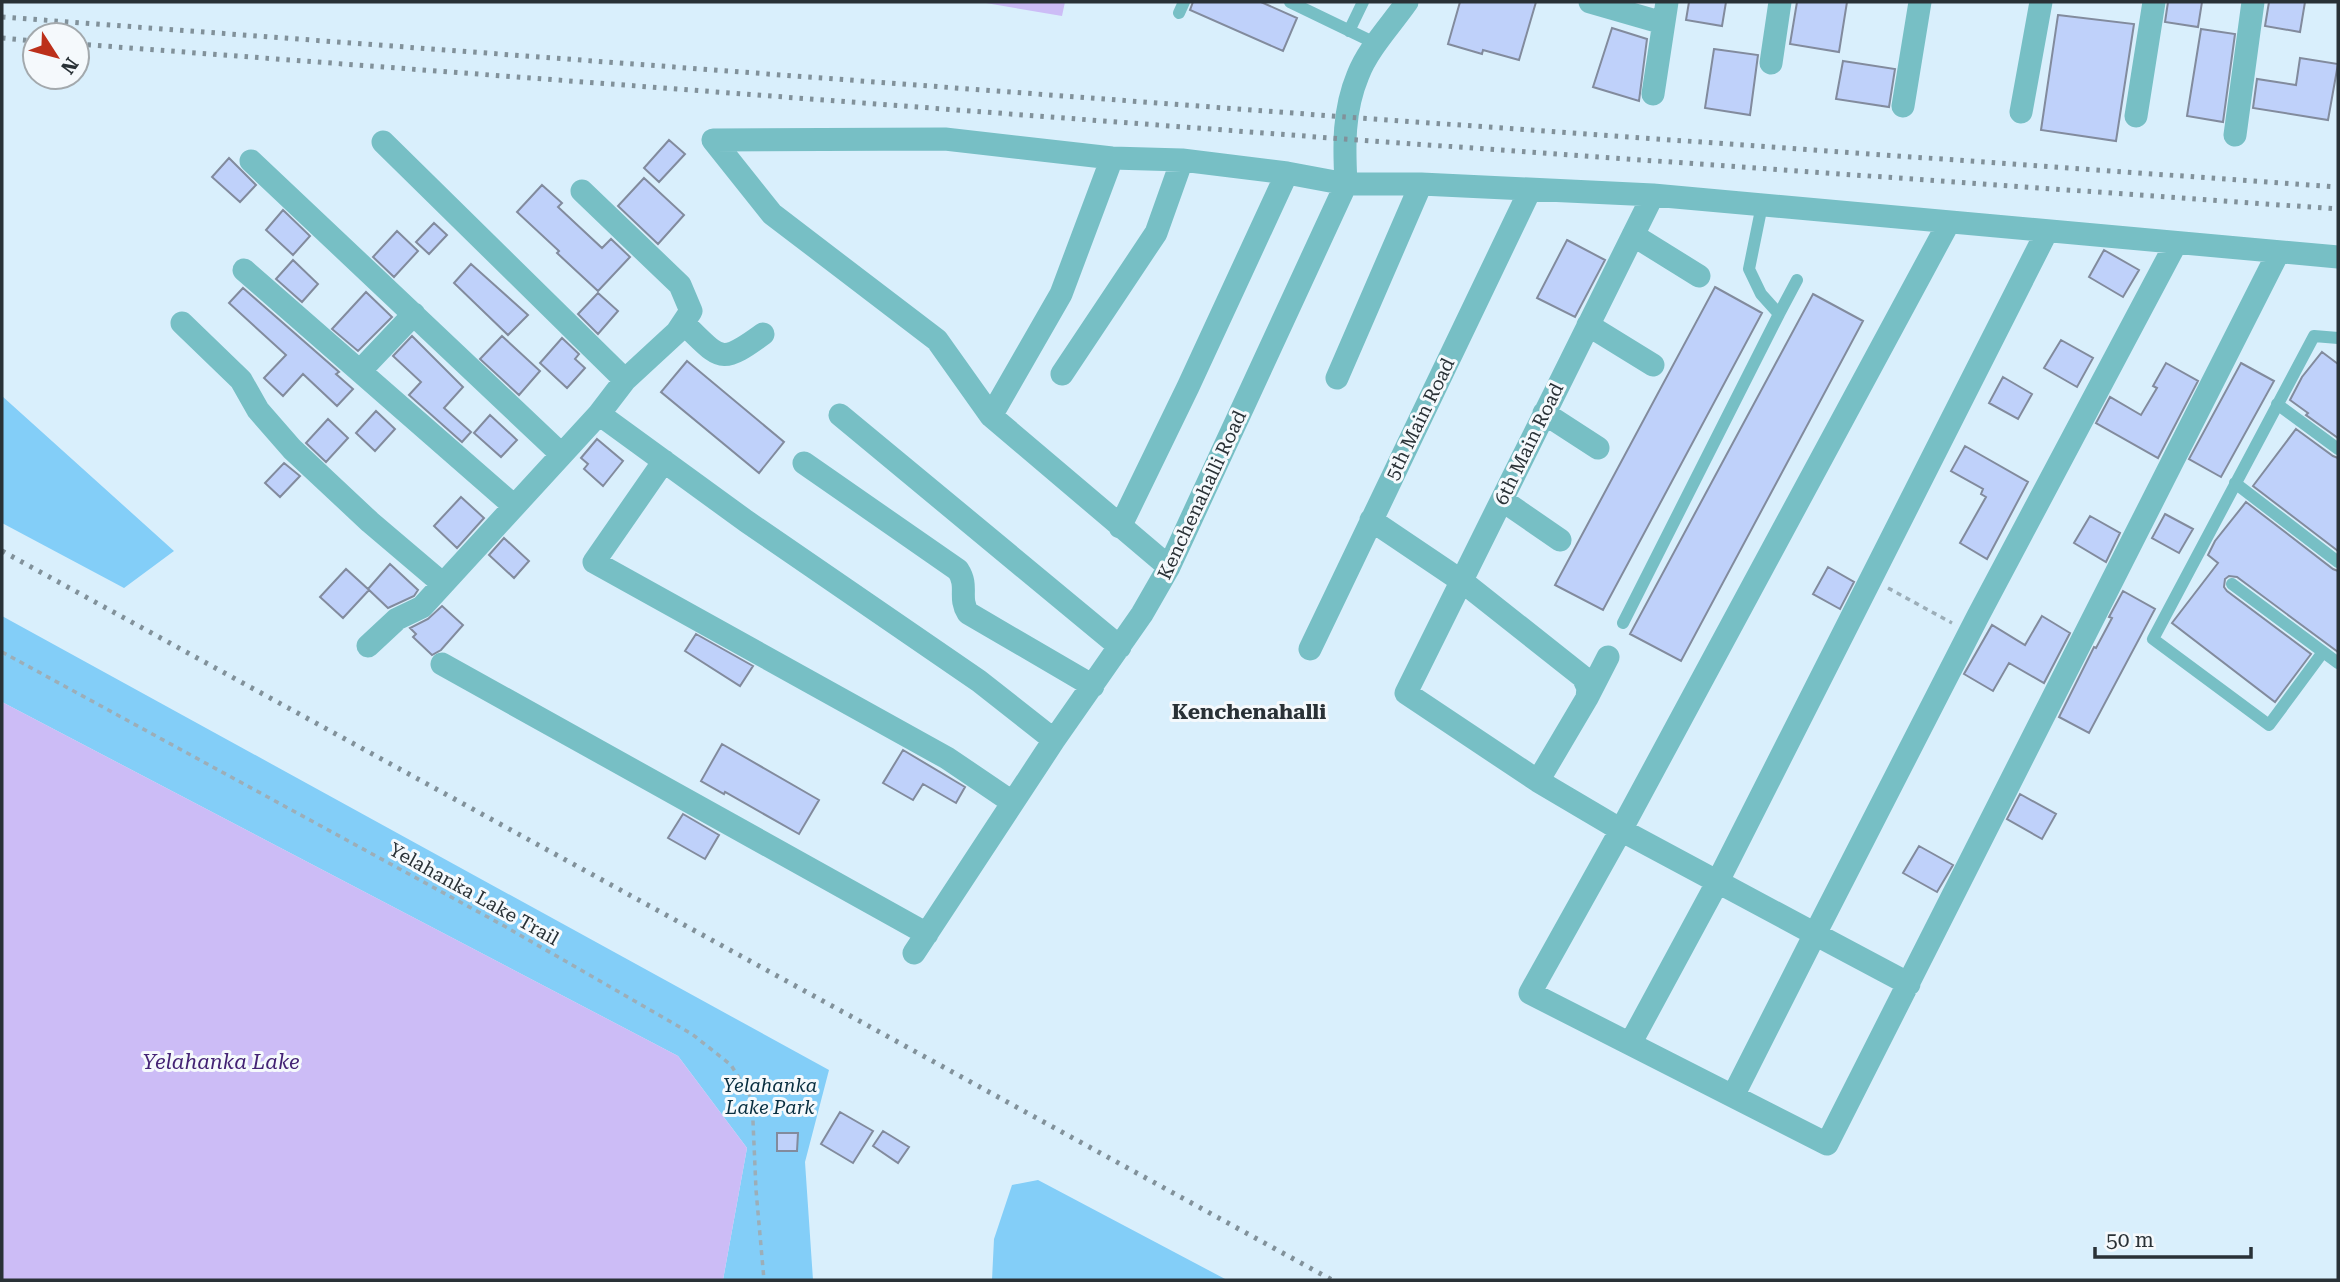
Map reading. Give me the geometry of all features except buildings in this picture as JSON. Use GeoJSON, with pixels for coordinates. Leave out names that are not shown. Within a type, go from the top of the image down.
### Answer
{"type":"FeatureCollection","features":[{"type":"Feature","properties":{"kind":"street","name":"Kenchenahalli Road"},"geometry":{"type":"LineString","coordinates":[[442,664],[920,943],[1012,802],[1142,614],[1169,567],[1346,184],[1346,117],[1358,73],[1407,2]]}},
{"type":"Feature","properties":{"kind":"street"},"geometry":{"type":"LineString","coordinates":[[1590,2],[1665,12],[1653,94]]}},
{"type":"Feature","properties":{"kind":"street"},"geometry":{"type":"LineString","coordinates":[[1771,63],[1780,2]]}},
{"type":"Feature","properties":{"kind":"street"},"geometry":{"type":"LineString","coordinates":[[1903,106],[1920,2]]}},
{"type":"Feature","properties":{"kind":"street"},"geometry":{"type":"LineString","coordinates":[[2021,112],[2041,2]]}},
{"type":"Feature","properties":{"kind":"street"},"geometry":{"type":"LineString","coordinates":[[2136,116],[2154,2]]}},
{"type":"Feature","properties":{"kind":"street"},"geometry":{"type":"LineString","coordinates":[[2235,135],[2253,2]]}},
{"type":"Feature","properties":{"kind":"street"},"geometry":{"type":"LineString","coordinates":[[1169,567],[992,416],[937,340],[772,215],[713,141],[945,139],[1112,158],[1182,160],[1287,173],[1346,184],[1421,184],[1653,195],[2338,257]]}},
{"type":"Feature","properties":{"kind":"street"},"geometry":{"type":"LineString","coordinates":[[383,142],[625,380]]}},
{"type":"Feature","properties":{"kind":"street"},"geometry":{"type":"LineString","coordinates":[[992,416],[1061,294],[1112,158]]}},
{"type":"Feature","properties":{"kind":"street"},"geometry":{"type":"LineString","coordinates":[[1062,374],[1156,233],[1182,160]]}},
{"type":"Feature","properties":{"kind":"street"},"geometry":{"type":"LineString","coordinates":[[251,161],[561,454]]}},
{"type":"Feature","properties":{"kind":"street"},"geometry":{"type":"LineString","coordinates":[[1120,527],[1287,173]]}},
{"type":"Feature","properties":{"kind":"street"},"geometry":{"type":"LineString","coordinates":[[1337,378],[1421,184]]}},
{"type":"Feature","properties":{"kind":"street","name":"5th Main Road"},"geometry":{"type":"LineString","coordinates":[[1310,649],[1530,190]]}},
{"type":"Feature","properties":{"kind":"street"},"geometry":{"type":"LineString","coordinates":[[368,646],[397,619],[422,607],[599,414],[625,380],[677,332],[691,311],[680,285],[582,191]]}},
{"type":"Feature","properties":{"kind":"street","name":"6th Main Road"},"geometry":{"type":"LineString","coordinates":[[1538,781],[1406,693],[1653,195]]}},
{"type":"Feature","properties":{"kind":"street"},"geometry":{"type":"LineString","coordinates":[[1949,222],[1621,830],[1530,993],[1827,1144],[2278,253]]}},
{"type":"Feature","properties":{"kind":"street"},"geometry":{"type":"LineString","coordinates":[[1630,1044],[1717,883],[2047,232]]}},
{"type":"Feature","properties":{"kind":"street"},"geometry":{"type":"LineString","coordinates":[[1633,235],[1699,276]]}},
{"type":"Feature","properties":{"kind":"street"},"geometry":{"type":"LineString","coordinates":[[1733,1096],[1970,632],[2176,243]]}},
{"type":"Feature","properties":{"kind":"street"},"geometry":{"type":"LineString","coordinates":[[244,270],[514,506]]}},
{"type":"Feature","properties":{"kind":"street"},"geometry":{"type":"LineString","coordinates":[[360,371],[414,314]]}},
{"type":"Feature","properties":{"kind":"street"},"geometry":{"type":"LineString","coordinates":[[181,323],[241,380],[258,410],[292,449],[370,522],[443,584]]}},
{"type":"Feature","properties":{"kind":"street"},"geometry":{"type":"LineString","coordinates":[[683,323],[716,354],[727,356],[738,353],[763,334]]}},
{"type":"Feature","properties":{"kind":"street"},"geometry":{"type":"LineString","coordinates":[[1588,325],[1653,365]]}},
{"type":"Feature","properties":{"kind":"street"},"geometry":{"type":"LineString","coordinates":[[1544,413],[1598,448]]}},
{"type":"Feature","properties":{"kind":"street"},"geometry":{"type":"LineString","coordinates":[[599,414],[746,521],[979,681],[1054,740]]}},
{"type":"Feature","properties":{"kind":"street"},"geometry":{"type":"LineString","coordinates":[[839,415],[1120,647]]}},
{"type":"Feature","properties":{"kind":"street"},"geometry":{"type":"LineString","coordinates":[[664,461],[594,562],[947,758],[1012,802]]}},
{"type":"Feature","properties":{"kind":"street"},"geometry":{"type":"LineString","coordinates":[[804,463],[958,570],[964,579],[963,605],[968,613],[1093,687]]}},
{"type":"Feature","properties":{"kind":"street"},"geometry":{"type":"LineString","coordinates":[[1502,500],[1560,540]]}},
{"type":"Feature","properties":{"kind":"street"},"geometry":{"type":"LineString","coordinates":[[1371,520],[1463,582],[1583,677],[1588,688],[1587,698]]}},
{"type":"Feature","properties":{"kind":"street"},"geometry":{"type":"LineString","coordinates":[[1608,657],[1538,781],[1717,883],[1909,984]]}},
{"type":"Feature","properties":{"kind":"lane"},"geometry":{"type":"LineString","coordinates":[[1290,2],[1377,44]]}},
{"type":"Feature","properties":{"kind":"lane"},"geometry":{"type":"LineString","coordinates":[[1349,31],[1363,2]]}},
{"type":"Feature","properties":{"kind":"lane"},"geometry":{"type":"LineString","coordinates":[[1762,205],[1749,270],[1761,294],[1779,314]]}},
{"type":"Feature","properties":{"kind":"lane"},"geometry":{"type":"LineString","coordinates":[[1623,623],[1797,280]]}},
{"type":"Feature","properties":{"kind":"lane"},"geometry":{"type":"LineString","coordinates":[[2323,652],[2269,725],[2153,639],[2314,336],[2338,338]]}},
{"type":"Feature","properties":{"kind":"lane"},"geometry":{"type":"LineString","coordinates":[[2277,404],[2338,449]]}},
{"type":"Feature","properties":{"kind":"lane"},"geometry":{"type":"LineString","coordinates":[[2235,483],[2338,562]]}},
{"type":"Feature","properties":{"kind":"lane"},"geometry":{"type":"LineString","coordinates":[[2232,584],[2338,663]]}},
{"type":"Feature","properties":{"kind":"path"},"geometry":{"type":"LineString","coordinates":[[1870,578],[1970,632]]}},
{"type":"Feature","properties":{"kind":"path","name":"Yelahanka Lake Trail"},"geometry":{"type":"LineString","coordinates":[[2,652],[506,927],[692,1034],[731,1065],[752,1099],[755,1190],[764,1280]]}},
{"type":"Feature","properties":{"kind":"green space"},"geometry":{"type":"Polygon","coordinates":[[[2,396],[174,551],[124,588],[2,523],[2,396]]]}},
{"type":"Feature","properties":{"kind":"green space","name":"Yelahanka Lake Park"},"geometry":{"type":"Polygon","coordinates":[[[2,616],[829,1070],[805,1162],[813,1280],[723,1280],[747,1148],[678,1056],[2,702],[2,616]]]}},
{"type":"Feature","properties":{"kind":"green space"},"geometry":{"type":"Polygon","coordinates":[[[1038,1180],[1227,1280],[992,1280],[994,1239],[1012,1185],[1038,1180]]]}},
{"type":"Feature","properties":{"kind":"water"},"geometry":{"type":"Polygon","coordinates":[[[980,2],[1065,2],[1062,16],[980,2]]]}},
{"type":"Feature","properties":{"kind":"water","name":"Yelahanka Lake"},"geometry":{"type":"Polygon","coordinates":[[[2,702],[678,1056],[747,1148],[723,1280],[2,1280],[2,702]]]}},
{"type":"Feature","properties":{"kind":"railway"},"geometry":{"type":"LineString","coordinates":[[2,17],[1346,117],[2338,187]]}},
{"type":"Feature","properties":{"kind":"railway"},"geometry":{"type":"LineString","coordinates":[[2,38],[21,40]]}},
{"type":"Feature","properties":{"kind":"railway"},"geometry":{"type":"LineString","coordinates":[[91,45],[1344,139],[2338,209]]}},
{"type":"Feature","properties":{"kind":"railway"},"geometry":{"type":"LineString","coordinates":[[2,551],[1332,1280]]}},
{"type":"Feature","properties":{"kind":"district","name":"Kenchenahalli"},"geometry":{"type":"Point","coordinates":[1249,712]}}]}
